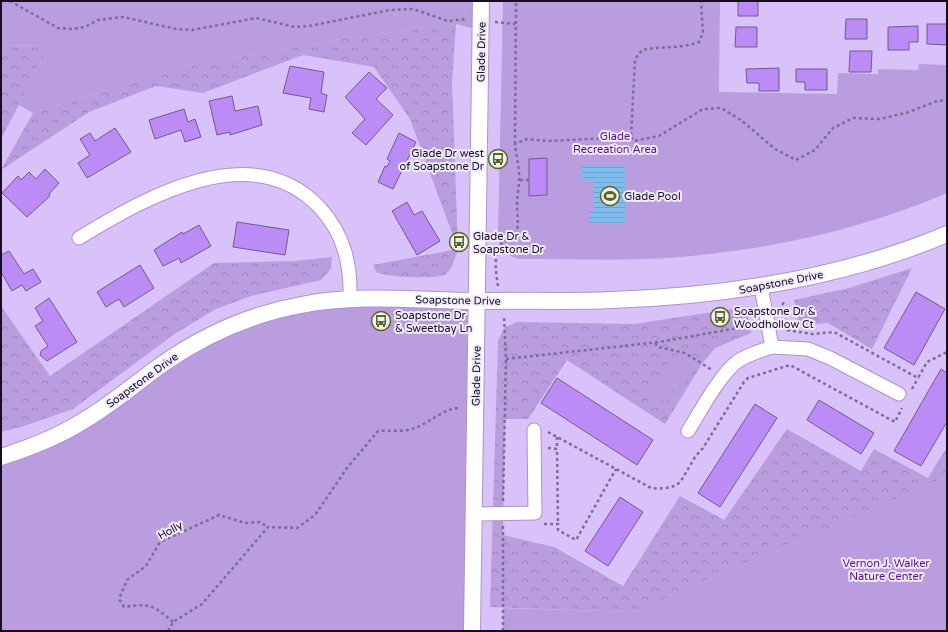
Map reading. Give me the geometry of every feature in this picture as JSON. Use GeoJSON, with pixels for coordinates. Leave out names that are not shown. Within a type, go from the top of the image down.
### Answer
{"type":"FeatureCollection","features":[{"type":"Feature","properties":{"kind":"street","name":"Glade Drive"},"geometry":{"type":"LineString","coordinates":[[472,631],[475,514],[481,1]]}},
{"type":"Feature","properties":{"kind":"street"},"geometry":{"type":"LineString","coordinates":[[79,238],[127,208],[174,189],[221,176],[241,174],[262,176],[279,180],[298,190],[315,202],[330,219],[341,238],[347,256],[351,277],[350,298]]}},
{"type":"Feature","properties":{"kind":"street","name":"Soapstone Drive"},"geometry":{"type":"LineString","coordinates":[[1,457],[44,441],[83,422],[184,350],[232,326],[286,308],[350,298],[478,301],[632,299],[726,292],[804,279],[859,264],[913,247],[947,234]]}},
{"type":"Feature","properties":{"kind":"street"},"geometry":{"type":"LineString","coordinates":[[761,287],[766,323],[772,347]]}},
{"type":"Feature","properties":{"kind":"street"},"geometry":{"type":"LineString","coordinates":[[688,431],[724,376],[736,362],[751,354],[772,347],[808,349],[830,358],[902,399]]}},
{"type":"Feature","properties":{"kind":"street"},"geometry":{"type":"LineString","coordinates":[[475,514],[535,513],[534,430]]}},
{"type":"Feature","properties":{"kind":"path"},"geometry":{"type":"LineString","coordinates":[[10,1],[58,28],[72,29],[85,27],[98,20],[110,17],[123,17],[176,29],[192,30],[256,18],[295,27],[309,26],[390,10],[413,9],[448,21],[466,19],[515,24]]}},
{"type":"Feature","properties":{"kind":"path"},"geometry":{"type":"LineString","coordinates":[[503,631],[503,513],[506,359],[502,300],[495,272],[497,266],[496,256],[501,244],[513,236],[517,230],[517,200],[520,180],[515,144],[516,1]]}},
{"type":"Feature","properties":{"kind":"path"},"geometry":{"type":"LineString","coordinates":[[701,1],[703,33],[699,42],[687,46],[652,47],[642,50],[635,59],[632,137],[634,141],[658,136],[703,109],[721,108],[741,120],[775,149],[796,160],[815,150],[834,128],[853,118],[880,119],[909,112],[937,101],[947,100]]}},
{"type":"Feature","properties":{"kind":"path"},"geometry":{"type":"LineString","coordinates":[[515,144],[527,139],[547,141],[632,137]]}},
{"type":"Feature","properties":{"kind":"path"},"geometry":{"type":"LineString","coordinates":[[520,180],[529,180]]}},
{"type":"Feature","properties":{"kind":"path"},"geometry":{"type":"LineString","coordinates":[[506,359],[654,342],[780,320],[780,325],[786,330],[813,334],[834,332],[918,378]]}},
{"type":"Feature","properties":{"kind":"path"},"geometry":{"type":"LineString","coordinates":[[654,342],[658,347],[685,353],[724,376]]}},
{"type":"Feature","properties":{"kind":"path"},"geometry":{"type":"LineString","coordinates":[[912,391],[927,362],[947,352]]}},
{"type":"Feature","properties":{"kind":"path"},"geometry":{"type":"LineString","coordinates":[[534,430],[543,430],[651,488],[667,488],[677,485],[703,448],[744,382],[748,378],[790,365],[895,422],[902,399]]}},
{"type":"Feature","properties":{"kind":"path"},"geometry":{"type":"LineString","coordinates":[[168,631],[173,622],[202,604],[268,527],[297,528],[315,515],[347,468],[378,431],[411,429],[430,422],[451,408],[476,407]]}},
{"type":"Feature","properties":{"kind":"path"},"geometry":{"type":"LineString","coordinates":[[557,437],[558,530],[576,540],[616,469]]}},
{"type":"Feature","properties":{"kind":"path"},"geometry":{"type":"LineString","coordinates":[[544,448],[557,448]]}},
{"type":"Feature","properties":{"kind":"path","name":"Holly"},"geometry":{"type":"LineString","coordinates":[[173,622],[156,608],[143,604],[124,607],[119,599],[127,580],[146,566],[160,542],[219,515],[244,523],[260,522],[268,527]]}},
{"type":"Feature","properties":{"kind":"path"},"geometry":{"type":"LineString","coordinates":[[536,523],[558,524]]}},
{"type":"Feature","properties":{"kind":"green space"},"geometry":{"type":"Polygon","coordinates":[[[1,1],[481,1],[482,31],[456,24],[342,39],[188,65],[33,113],[19,105],[50,46],[1,45],[1,1]]]}},
{"type":"Feature","properties":{"kind":"green space","name":"Glade Recreation Area"},"geometry":{"type":"Polygon","coordinates":[[[503,1],[720,1],[719,92],[837,94],[838,73],[878,74],[878,69],[918,70],[919,64],[947,65],[947,193],[880,218],[845,228],[810,237],[739,250],[668,258],[594,260],[515,258],[504,251],[500,244],[498,235],[503,1]]]}},
{"type":"Feature","properties":{"kind":"green space"},"geometry":{"type":"Polygon","coordinates":[[[456,24],[452,82],[458,249],[410,119],[374,67],[303,55],[203,93],[156,86],[89,112],[1,170],[33,113],[188,65],[342,39],[456,24]]]}},
{"type":"Feature","properties":{"kind":"green space"},"geometry":{"type":"Polygon","coordinates":[[[1,45],[50,46],[1,139],[1,45]]]}},
{"type":"Feature","properties":{"kind":"green space"},"geometry":{"type":"Polygon","coordinates":[[[458,249],[454,263],[446,274],[441,276],[412,277],[382,274],[376,272],[373,265],[458,249]]]}},
{"type":"Feature","properties":{"kind":"green space"},"geometry":{"type":"Polygon","coordinates":[[[332,257],[331,269],[321,280],[251,296],[216,309],[176,333],[73,409],[21,427],[1,432],[1,306],[50,376],[214,263],[294,261],[332,257]]]}},
{"type":"Feature","properties":{"kind":"green space"},"geometry":{"type":"Polygon","coordinates":[[[912,268],[872,349],[828,323],[799,325],[794,300],[849,288],[912,268]]]}},
{"type":"Feature","properties":{"kind":"green space"},"geometry":{"type":"Polygon","coordinates":[[[478,301],[472,631],[1,631],[1,457],[32,446],[165,362],[286,308],[478,301]]]}},
{"type":"Feature","properties":{"kind":"green space"},"geometry":{"type":"Polygon","coordinates":[[[746,307],[751,333],[715,348],[702,364],[665,424],[567,360],[528,419],[505,419],[503,535],[554,547],[623,586],[680,496],[724,520],[787,429],[861,471],[874,449],[928,478],[947,447],[947,477],[634,612],[490,607],[498,341],[504,328],[517,322],[634,324],[746,307]]]}},
{"type":"Feature","properties":{"kind":"green space"},"geometry":{"type":"Polygon","coordinates":[[[675,357],[690,361],[694,369],[680,392],[670,390],[667,401],[653,399],[651,395],[653,384],[657,382],[669,360],[675,357]]]}},
{"type":"Feature","properties":{"kind":"green space","name":"Vernon J. Walker Nature Center"},"geometry":{"type":"Polygon","coordinates":[[[947,477],[947,631],[503,631],[503,608],[634,612],[947,477]]]}},
{"type":"Feature","properties":{"kind":"water","name":"Glade Pool"},"geometry":{"type":"Polygon","coordinates":[[[582,166],[625,166],[625,224],[589,224],[589,212],[594,212],[594,181],[582,180],[582,166]]]}},
{"type":"Feature","properties":{"kind":"building"},"geometry":{"type":"Polygon","coordinates":[[[738,1],[758,1],[758,16],[738,16],[738,1]]]}},
{"type":"Feature","properties":{"kind":"building"},"geometry":{"type":"Polygon","coordinates":[[[846,19],[867,19],[867,39],[845,39],[846,19]]]}},
{"type":"Feature","properties":{"kind":"building"},"geometry":{"type":"Polygon","coordinates":[[[927,24],[947,24],[947,45],[927,44],[927,24]]]}},
{"type":"Feature","properties":{"kind":"building"},"geometry":{"type":"Polygon","coordinates":[[[918,26],[918,42],[909,42],[909,50],[888,50],[888,27],[918,26]]]}},
{"type":"Feature","properties":{"kind":"building"},"geometry":{"type":"Polygon","coordinates":[[[736,27],[757,27],[757,47],[735,47],[736,27]]]}},
{"type":"Feature","properties":{"kind":"building"},"geometry":{"type":"Polygon","coordinates":[[[850,51],[872,51],[871,72],[849,72],[850,51]]]}},
{"type":"Feature","properties":{"kind":"building"},"geometry":{"type":"Polygon","coordinates":[[[290,66],[324,72],[321,93],[327,95],[324,112],[309,109],[311,98],[283,93],[290,66]]]}},
{"type":"Feature","properties":{"kind":"building"},"geometry":{"type":"Polygon","coordinates":[[[779,68],[779,91],[759,91],[759,83],[747,83],[746,69],[779,68]]]}},
{"type":"Feature","properties":{"kind":"building"},"geometry":{"type":"Polygon","coordinates":[[[796,69],[827,69],[827,90],[805,90],[805,82],[796,82],[796,69]]]}},
{"type":"Feature","properties":{"kind":"building"},"geometry":{"type":"Polygon","coordinates":[[[369,72],[387,88],[376,99],[393,115],[366,145],[352,133],[365,119],[345,97],[369,72]]]}},
{"type":"Feature","properties":{"kind":"building"},"geometry":{"type":"Polygon","coordinates":[[[232,96],[235,111],[258,106],[262,125],[230,135],[230,132],[217,135],[209,101],[232,96]]]}},
{"type":"Feature","properties":{"kind":"building"},"geometry":{"type":"Polygon","coordinates":[[[184,109],[188,122],[195,119],[201,137],[185,142],[181,130],[155,139],[149,120],[184,109]]]}},
{"type":"Feature","properties":{"kind":"building"},"geometry":{"type":"Polygon","coordinates":[[[115,128],[131,152],[87,178],[78,163],[90,155],[80,139],[90,133],[95,141],[115,128]]]}},
{"type":"Feature","properties":{"kind":"building"},"geometry":{"type":"Polygon","coordinates":[[[399,133],[416,142],[393,189],[378,182],[385,166],[387,167],[390,161],[387,159],[399,133]]]}},
{"type":"Feature","properties":{"kind":"building"},"geometry":{"type":"Polygon","coordinates":[[[547,158],[547,195],[529,196],[529,159],[547,158]]]}},
{"type":"Feature","properties":{"kind":"building"},"geometry":{"type":"Polygon","coordinates":[[[45,169],[59,183],[49,194],[50,196],[27,217],[2,193],[18,176],[21,180],[29,172],[36,179],[45,169]]]}},
{"type":"Feature","properties":{"kind":"building"},"geometry":{"type":"Polygon","coordinates":[[[407,202],[414,215],[422,211],[440,241],[417,255],[392,211],[407,202]]]}},
{"type":"Feature","properties":{"kind":"building"},"geometry":{"type":"Polygon","coordinates":[[[237,222],[289,230],[285,255],[233,247],[237,222]]]}},
{"type":"Feature","properties":{"kind":"building"},"geometry":{"type":"Polygon","coordinates":[[[199,225],[211,246],[181,263],[179,258],[163,266],[154,250],[182,232],[183,234],[199,225]]]}},
{"type":"Feature","properties":{"kind":"building"},"geometry":{"type":"Polygon","coordinates":[[[9,251],[24,274],[33,269],[41,282],[26,291],[22,285],[12,291],[1,272],[1,255],[9,251]]]}},
{"type":"Feature","properties":{"kind":"building"},"geometry":{"type":"Polygon","coordinates":[[[140,265],[154,288],[124,307],[119,299],[106,307],[97,292],[140,265]]]}},
{"type":"Feature","properties":{"kind":"building"},"geometry":{"type":"Polygon","coordinates":[[[916,292],[945,309],[914,365],[884,348],[916,292]]]}},
{"type":"Feature","properties":{"kind":"building"},"geometry":{"type":"Polygon","coordinates":[[[49,298],[77,342],[47,361],[40,355],[41,351],[48,346],[35,326],[43,321],[35,308],[49,298]]]}},
{"type":"Feature","properties":{"kind":"building"},"geometry":{"type":"Polygon","coordinates":[[[941,369],[947,373],[947,422],[921,466],[894,451],[941,369]]]}},
{"type":"Feature","properties":{"kind":"building"},"geometry":{"type":"Polygon","coordinates":[[[557,378],[653,440],[637,465],[541,403],[557,378]]]}},
{"type":"Feature","properties":{"kind":"building"},"geometry":{"type":"Polygon","coordinates":[[[819,400],[874,433],[861,454],[807,420],[819,400]]]}},
{"type":"Feature","properties":{"kind":"building"},"geometry":{"type":"Polygon","coordinates":[[[755,404],[777,418],[720,507],[698,493],[755,404]]]}},
{"type":"Feature","properties":{"kind":"building"},"geometry":{"type":"Polygon","coordinates":[[[620,497],[643,512],[608,566],[585,551],[620,497]]]}},
{"type":"Feature","properties":{"kind":"place","name":"Glade Dr west of Soapstone Dr"},"geometry":{"type":"Point","coordinates":[498,159]}},
{"type":"Feature","properties":{"kind":"place","name":"Glade Pool"},"geometry":{"type":"Point","coordinates":[610,196]}},
{"type":"Feature","properties":{"kind":"place","name":"Glade Dr & Soapstone Dr"},"geometry":{"type":"Point","coordinates":[459,242]}},
{"type":"Feature","properties":{"kind":"place","name":"Soapstone Dr & Woodhollow Ct"},"geometry":{"type":"Point","coordinates":[720,317]}},
{"type":"Feature","properties":{"kind":"place","name":"Soapstone Dr & Sweetbay Ln"},"geometry":{"type":"Point","coordinates":[381,321]}}]}
